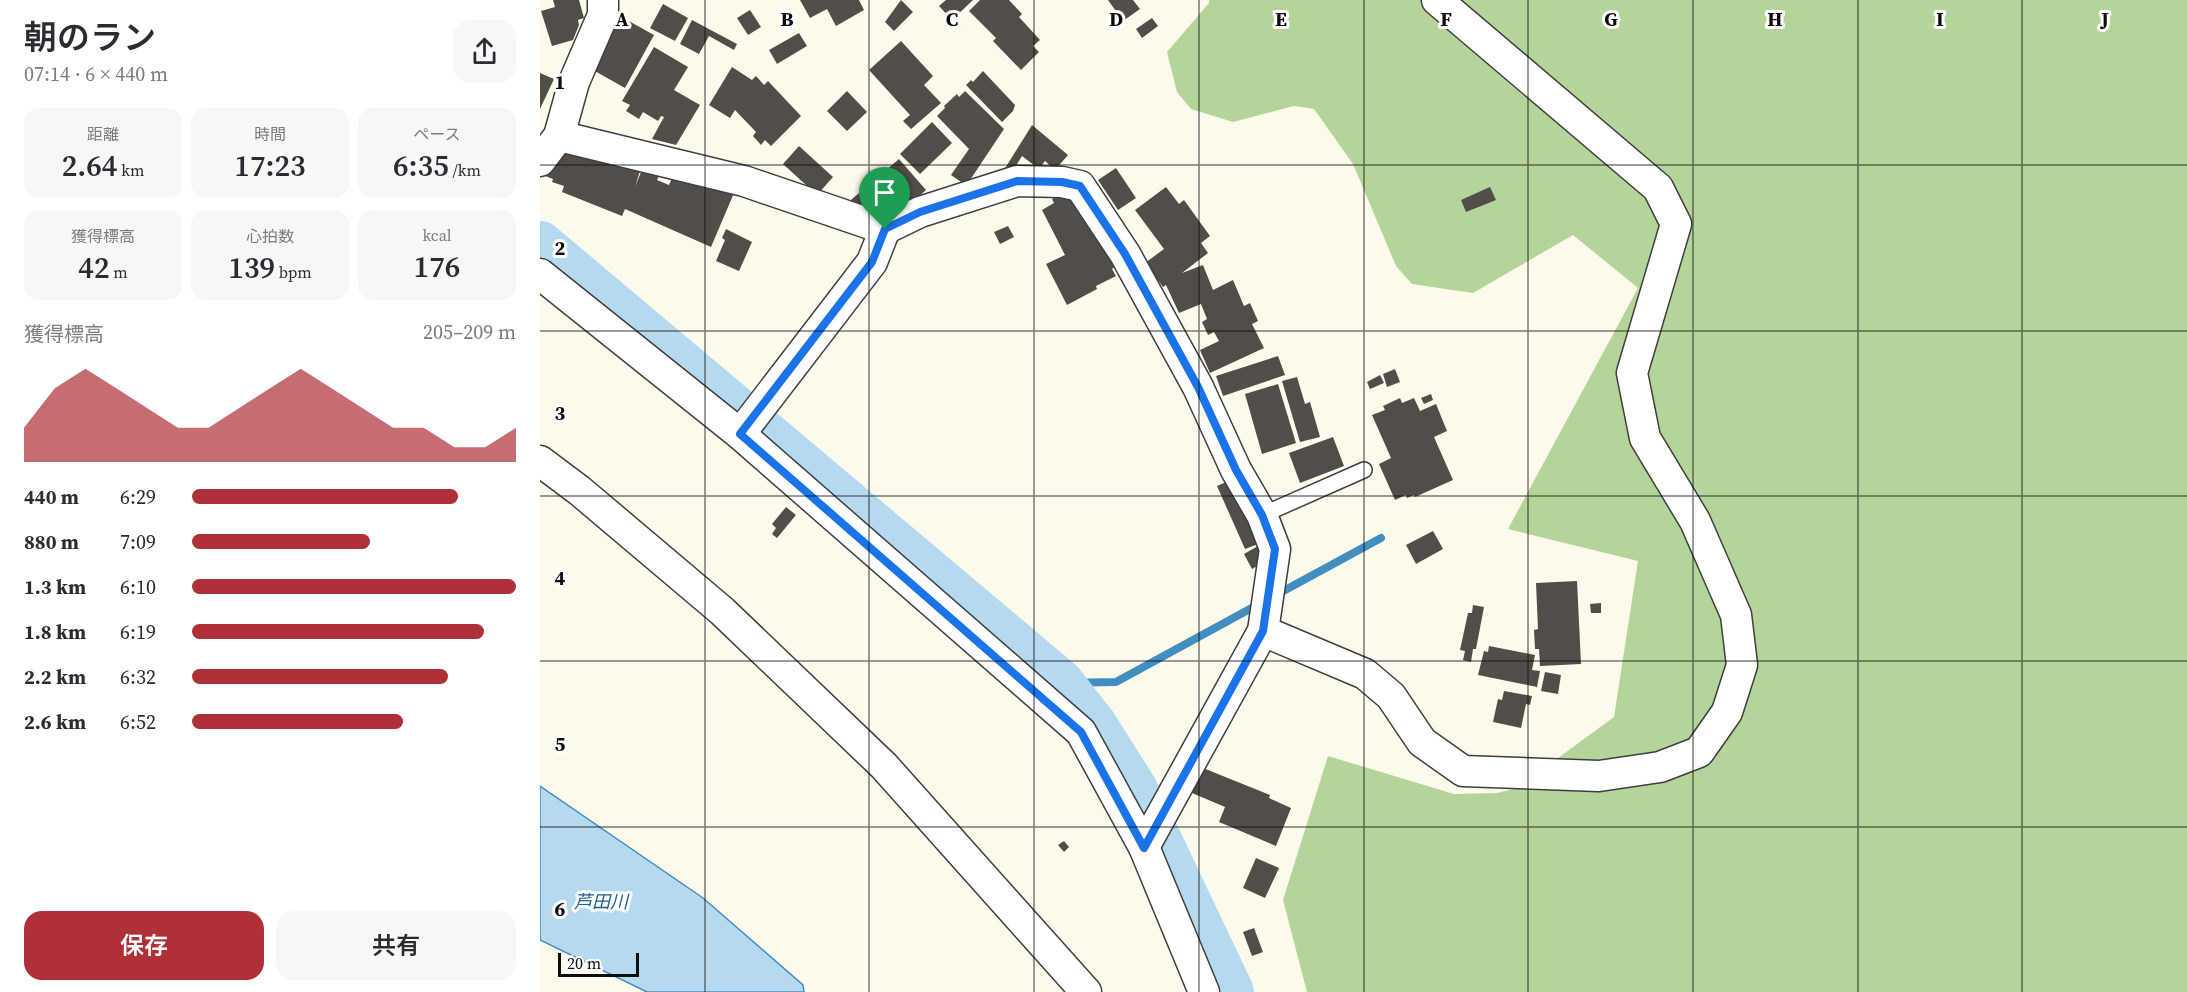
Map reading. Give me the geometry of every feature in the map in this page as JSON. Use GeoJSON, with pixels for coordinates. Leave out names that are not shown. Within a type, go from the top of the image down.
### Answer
{"type":"FeatureCollection","features":[{"type":"Feature","properties":{"kind":"street"},"geometry":{"type":"LineString","coordinates":[[540,161],[559,136],[574,82],[603,15],[603,0]]}},
{"type":"Feature","properties":{"kind":"street"},"geometry":{"type":"LineString","coordinates":[[1266,610],[1365,674],[1391,696],[1422,742],[1462,771],[1599,776],[1660,766],[1699,752],[1727,712],[1742,665],[1736,615],[1695,521],[1645,438],[1632,373],[1676,224],[1658,188],[1437,0]]}},
{"type":"Feature","properties":{"kind":"street"},"geometry":{"type":"LineString","coordinates":[[559,136],[744,181],[885,229]]}},
{"type":"Feature","properties":{"kind":"street"},"geometry":{"type":"LineString","coordinates":[[740,434],[872,262],[885,229],[920,212],[1017,181],[1062,182],[1080,186],[1125,254],[1198,387],[1236,470],[1262,515],[1275,549],[1266,610],[1144,848]]}},
{"type":"Feature","properties":{"kind":"street"},"geometry":{"type":"LineString","coordinates":[[540,274],[740,434],[1081,732],[1144,848],[1204,992]]}},
{"type":"Feature","properties":{"kind":"street"},"geometry":{"type":"LineString","coordinates":[[540,461],[580,491],[722,611],[884,765],[1086,992]]}},
{"type":"Feature","properties":{"kind":"lane"},"geometry":{"type":"LineString","coordinates":[[1262,515],[1364,470]]}},
{"type":"Feature","properties":{"kind":"green space"},"geometry":{"type":"Polygon","coordinates":[[[1209,0],[2187,0],[2187,992],[1307,992],[1283,900],[1328,756],[1454,794],[1497,793],[1517,788],[1614,717],[1638,561],[1508,529],[1638,288],[1573,235],[1473,293],[1412,284],[1396,266],[1353,164],[1314,109],[1294,106],[1233,122],[1191,109],[1177,92],[1167,52],[1209,3],[1209,0]]]}},
{"type":"Feature","properties":{"kind":"water","name":"芦田川"},"geometry":{"type":"Polygon","coordinates":[[[540,786],[703,898],[803,985],[804,992],[647,992],[540,940],[540,786]]]}},
{"type":"Feature","properties":{"kind":"building"},"geometry":{"type":"Polygon","coordinates":[[[553,0],[579,0],[584,18],[578,20],[579,25],[573,40],[552,46],[541,11],[555,7],[553,0]]]}},
{"type":"Feature","properties":{"kind":"building"},"geometry":{"type":"Polygon","coordinates":[[[800,0],[859,0],[864,10],[836,26],[827,9],[810,18],[800,0]]]}},
{"type":"Feature","properties":{"kind":"building"},"geometry":{"type":"Polygon","coordinates":[[[901,0],[913,12],[894,31],[885,22],[901,0]]]}},
{"type":"Feature","properties":{"kind":"building"},"geometry":{"type":"Polygon","coordinates":[[[946,0],[973,0],[952,20],[939,6],[946,0]]]}},
{"type":"Feature","properties":{"kind":"building"},"geometry":{"type":"Polygon","coordinates":[[[980,0],[1009,0],[1022,14],[1019,17],[1040,40],[1033,46],[1039,52],[1021,70],[993,41],[996,38],[969,11],[980,0]]]}},
{"type":"Feature","properties":{"kind":"building"},"geometry":{"type":"Polygon","coordinates":[[[1108,0],[1133,0],[1140,9],[1123,21],[1108,0]]]}},
{"type":"Feature","properties":{"kind":"building"},"geometry":{"type":"Polygon","coordinates":[[[663,4],[688,18],[675,41],[650,28],[663,4]]]}},
{"type":"Feature","properties":{"kind":"building"},"geometry":{"type":"Polygon","coordinates":[[[750,10],[761,27],[748,35],[737,18],[750,10]]]}},
{"type":"Feature","properties":{"kind":"building"},"geometry":{"type":"Polygon","coordinates":[[[618,15],[654,35],[625,88],[593,70],[607,44],[602,42],[618,15]]]}},
{"type":"Feature","properties":{"kind":"building"},"geometry":{"type":"Polygon","coordinates":[[[1152,18],[1158,26],[1142,38],[1136,29],[1152,18]]]}},
{"type":"Feature","properties":{"kind":"building"},"geometry":{"type":"Polygon","coordinates":[[[692,20],[737,44],[734,50],[709,36],[699,54],[680,44],[692,20]]]}},
{"type":"Feature","properties":{"kind":"building"},"geometry":{"type":"Polygon","coordinates":[[[799,33],[807,46],[777,64],[769,50],[799,33]]]}},
{"type":"Feature","properties":{"kind":"building"},"geometry":{"type":"Polygon","coordinates":[[[901,41],[933,76],[924,85],[941,103],[911,129],[903,121],[910,115],[869,70],[901,41]]]}},
{"type":"Feature","properties":{"kind":"building"},"geometry":{"type":"Polygon","coordinates":[[[654,47],[688,67],[674,90],[700,105],[676,145],[652,139],[664,117],[661,116],[658,121],[643,112],[639,119],[626,111],[630,105],[622,101],[654,47]]]}},
{"type":"Feature","properties":{"kind":"building"},"geometry":{"type":"Polygon","coordinates":[[[732,67],[752,80],[756,76],[764,85],[768,81],[801,116],[771,146],[765,140],[761,145],[753,136],[756,132],[735,110],[730,118],[709,105],[732,67]]]}},
{"type":"Feature","properties":{"kind":"building"},"geometry":{"type":"Polygon","coordinates":[[[983,71],[1015,105],[1013,111],[1002,122],[966,85],[971,80],[973,82],[983,71]]]}},
{"type":"Feature","properties":{"kind":"building"},"geometry":{"type":"Polygon","coordinates":[[[540,73],[554,79],[540,109],[540,73]]]}},
{"type":"Feature","properties":{"kind":"building"},"geometry":{"type":"Polygon","coordinates":[[[847,91],[867,112],[847,131],[827,111],[847,91]]]}},
{"type":"Feature","properties":{"kind":"building"},"geometry":{"type":"Polygon","coordinates":[[[965,91],[1004,129],[968,183],[964,184],[951,175],[969,149],[937,116],[957,94],[959,97],[965,91]]]}},
{"type":"Feature","properties":{"kind":"building"},"geometry":{"type":"Polygon","coordinates":[[[932,122],[952,143],[920,174],[900,154],[932,122]]]}},
{"type":"Feature","properties":{"kind":"building"},"geometry":{"type":"Polygon","coordinates":[[[1032,125],[1068,155],[1055,170],[1045,161],[1039,169],[1022,156],[1011,174],[1004,170],[1032,125]]]}},
{"type":"Feature","properties":{"kind":"building"},"geometry":{"type":"Polygon","coordinates":[[[799,146],[833,177],[817,195],[783,164],[799,146]]]}},
{"type":"Feature","properties":{"kind":"building"},"geometry":{"type":"Polygon","coordinates":[[[566,149],[640,171],[635,187],[643,167],[660,174],[657,180],[669,185],[675,171],[734,193],[711,247],[625,209],[622,216],[562,192],[564,186],[540,174],[546,156],[560,161],[566,149]]]}},
{"type":"Feature","properties":{"kind":"building"},"geometry":{"type":"Polygon","coordinates":[[[899,159],[926,190],[904,210],[896,201],[881,215],[845,205],[899,159]]]}},
{"type":"Feature","properties":{"kind":"building"},"geometry":{"type":"Polygon","coordinates":[[[1116,168],[1136,198],[1118,210],[1098,180],[1116,168]]]}},
{"type":"Feature","properties":{"kind":"building"},"geometry":{"type":"Polygon","coordinates":[[[1166,187],[1179,204],[1184,200],[1210,236],[1201,243],[1208,253],[1182,273],[1203,265],[1213,290],[1233,280],[1244,306],[1250,303],[1258,321],[1252,324],[1264,348],[1210,373],[1200,350],[1219,341],[1214,332],[1208,335],[1202,322],[1207,319],[1201,304],[1179,313],[1166,285],[1163,287],[1145,263],[1164,249],[1135,210],[1166,187]]]}},
{"type":"Feature","properties":{"kind":"building"},"geometry":{"type":"Polygon","coordinates":[[[1490,187],[1496,200],[1466,212],[1461,200],[1490,187]]]}},
{"type":"Feature","properties":{"kind":"building"},"geometry":{"type":"Polygon","coordinates":[[[1065,192],[1076,194],[1115,266],[1112,269],[1116,276],[1067,305],[1046,264],[1065,255],[1042,210],[1054,203],[1052,199],[1065,192]]]}},
{"type":"Feature","properties":{"kind":"building"},"geometry":{"type":"Polygon","coordinates":[[[1008,226],[1014,237],[1000,244],[994,232],[1008,226]]]}},
{"type":"Feature","properties":{"kind":"building"},"geometry":{"type":"Polygon","coordinates":[[[726,229],[752,242],[739,271],[716,261],[725,240],[722,238],[726,229]]]}},
{"type":"Feature","properties":{"kind":"building"},"geometry":{"type":"Polygon","coordinates":[[[1278,356],[1285,375],[1223,396],[1216,376],[1278,356]]]}},
{"type":"Feature","properties":{"kind":"building"},"geometry":{"type":"Polygon","coordinates":[[[1395,369],[1400,382],[1387,387],[1383,374],[1395,369]]]}},
{"type":"Feature","properties":{"kind":"building"},"geometry":{"type":"Polygon","coordinates":[[[1380,375],[1384,383],[1370,389],[1367,382],[1380,375]]]}},
{"type":"Feature","properties":{"kind":"building"},"geometry":{"type":"Polygon","coordinates":[[[1297,377],[1305,404],[1310,402],[1320,437],[1300,442],[1282,381],[1297,377]]]}},
{"type":"Feature","properties":{"kind":"building"},"geometry":{"type":"Polygon","coordinates":[[[1278,384],[1296,443],[1262,454],[1245,394],[1278,384]]]}},
{"type":"Feature","properties":{"kind":"building"},"geometry":{"type":"Polygon","coordinates":[[[1431,394],[1433,400],[1424,404],[1421,398],[1431,394]]]}},
{"type":"Feature","properties":{"kind":"building"},"geometry":{"type":"Polygon","coordinates":[[[1400,398],[1402,403],[1414,398],[1420,411],[1436,404],[1447,431],[1434,437],[1453,480],[1415,497],[1414,495],[1407,498],[1406,495],[1395,500],[1379,464],[1391,458],[1372,415],[1385,410],[1383,406],[1400,398]]]}},
{"type":"Feature","properties":{"kind":"building"},"geometry":{"type":"Polygon","coordinates":[[[1333,437],[1344,466],[1300,483],[1289,453],[1333,437]]]}},
{"type":"Feature","properties":{"kind":"building"},"geometry":{"type":"Polygon","coordinates":[[[1233,479],[1261,543],[1245,549],[1217,486],[1233,479]]]}},
{"type":"Feature","properties":{"kind":"building"},"geometry":{"type":"Polygon","coordinates":[[[786,507],[796,515],[777,538],[772,534],[776,528],[772,524],[786,507]]]}},
{"type":"Feature","properties":{"kind":"building"},"geometry":{"type":"Polygon","coordinates":[[[1433,531],[1443,549],[1416,564],[1406,545],[1433,531]]]}},
{"type":"Feature","properties":{"kind":"building"},"geometry":{"type":"Polygon","coordinates":[[[1258,546],[1267,561],[1252,569],[1244,554],[1258,546]]]}},
{"type":"Feature","properties":{"kind":"building"},"geometry":{"type":"Polygon","coordinates":[[[1577,581],[1581,664],[1540,666],[1539,649],[1535,649],[1534,630],[1538,629],[1536,583],[1577,581]]]}},
{"type":"Feature","properties":{"kind":"building"},"geometry":{"type":"Polygon","coordinates":[[[1601,603],[1601,613],[1591,613],[1590,604],[1601,603]]]}},
{"type":"Feature","properties":{"kind":"building"},"geometry":{"type":"Polygon","coordinates":[[[1473,605],[1484,607],[1476,649],[1473,649],[1471,662],[1463,660],[1465,651],[1460,650],[1468,613],[1472,613],[1473,605]]]}},
{"type":"Feature","properties":{"kind":"building"},"geometry":{"type":"Polygon","coordinates":[[[1489,646],[1535,655],[1532,670],[1540,671],[1537,687],[1478,675],[1484,651],[1488,652],[1489,646]]]}},
{"type":"Feature","properties":{"kind":"building"},"geometry":{"type":"Polygon","coordinates":[[[1545,672],[1561,675],[1558,694],[1541,691],[1545,672]]]}},
{"type":"Feature","properties":{"kind":"building"},"geometry":{"type":"Polygon","coordinates":[[[1504,691],[1532,696],[1530,705],[1526,704],[1521,728],[1493,722],[1498,699],[1502,700],[1504,691]]]}},
{"type":"Feature","properties":{"kind":"building"},"geometry":{"type":"Polygon","coordinates":[[[1203,768],[1270,795],[1269,798],[1291,808],[1276,846],[1219,822],[1225,807],[1192,793],[1203,768]]]}},
{"type":"Feature","properties":{"kind":"building"},"geometry":{"type":"Polygon","coordinates":[[[1064,841],[1069,847],[1064,852],[1058,845],[1064,841]]]}},
{"type":"Feature","properties":{"kind":"building"},"geometry":{"type":"Polygon","coordinates":[[[1256,858],[1279,868],[1265,898],[1243,888],[1256,858]]]}},
{"type":"Feature","properties":{"kind":"building"},"geometry":{"type":"Polygon","coordinates":[[[1254,928],[1263,952],[1252,956],[1243,932],[1254,928]]]}},
{"type":"Feature","properties":{"kind":"waterway"},"geometry":{"type":"LineString","coordinates":[[540,245],[1060,683],[1093,725],[1134,790],[1230,992]]}},
{"type":"Feature","properties":{"kind":"waterway"},"geometry":{"type":"LineString","coordinates":[[1276,595],[1381,538]]}},
{"type":"Feature","properties":{"kind":"waterway"},"geometry":{"type":"LineString","coordinates":[[1060,683],[1116,682],[1259,604]]}},
{"type":"Feature","properties":{"kind":"route"},"geometry":{"type":"LineString","coordinates":[[1017,181],[1062,182],[1080,186],[1125,254],[1198,387],[1236,470],[1262,515],[1275,549],[1263,631],[1144,848],[1081,732],[740,434],[872,262],[885,229],[920,212],[1017,181]]}}]}
